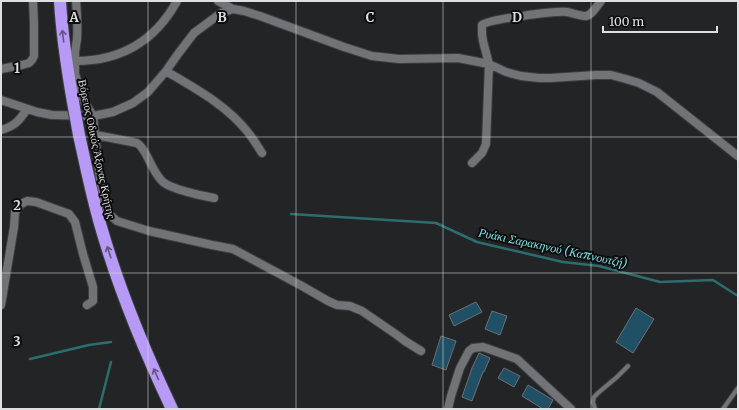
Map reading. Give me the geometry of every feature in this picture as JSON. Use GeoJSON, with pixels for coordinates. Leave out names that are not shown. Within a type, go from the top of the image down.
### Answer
{"type":"FeatureCollection","features":[{"type":"Feature","properties":{"kind":"highway","name":"Βόρειος Οδικός Άξονας Κρήτης"},"geometry":{"type":"LineString","coordinates":[[60,1],[72,102],[90,187],[119,283],[139,335],[172,409]]}},
{"type":"Feature","properties":{"kind":"street"},"geometry":{"type":"LineString","coordinates":[[1,69],[29,63],[34,56],[32,1]]}},
{"type":"Feature","properties":{"kind":"street"},"geometry":{"type":"LineString","coordinates":[[76,1],[78,22],[77,42],[74,55],[75,74],[84,101],[93,116],[100,180],[108,214],[117,221],[149,231],[233,250],[302,286],[328,302],[358,308],[421,351]]}},
{"type":"Feature","properties":{"kind":"street"},"geometry":{"type":"LineString","coordinates":[[75,61],[86,61],[112,56],[133,48],[156,29],[177,1]]}},
{"type":"Feature","properties":{"kind":"street"},"geometry":{"type":"LineString","coordinates":[[218,1],[233,9],[260,16],[372,56],[399,59],[458,58],[488,64],[506,72],[521,76],[551,78],[596,74],[611,75],[626,79],[639,83],[657,92],[738,156]]}},
{"type":"Feature","properties":{"kind":"street"},"geometry":{"type":"LineString","coordinates":[[472,163],[482,153],[486,144],[488,64],[482,34],[482,25],[502,19],[557,12],[567,12],[585,16],[590,14],[601,1]]}},
{"type":"Feature","properties":{"kind":"street"},"geometry":{"type":"LineString","coordinates":[[1,100],[27,109],[52,115],[93,116],[113,112],[133,103],[148,92],[166,71],[194,33],[221,13],[233,9]]}},
{"type":"Feature","properties":{"kind":"street"},"geometry":{"type":"LineString","coordinates":[[166,71],[214,100],[246,130],[262,153]]}},
{"type":"Feature","properties":{"kind":"street"},"geometry":{"type":"LineString","coordinates":[[1,130],[16,123],[27,109]]}},
{"type":"Feature","properties":{"kind":"street"},"geometry":{"type":"LineString","coordinates":[[96,135],[142,145],[153,169],[164,182],[192,193],[214,198]]}},
{"type":"Feature","properties":{"kind":"street"},"geometry":{"type":"LineString","coordinates":[[1,306],[14,227],[15,212],[21,204],[27,201],[36,202],[69,214],[75,222],[93,287],[93,301],[87,305]]}},
{"type":"Feature","properties":{"kind":"street"},"geometry":{"type":"LineString","coordinates":[[448,409],[460,368],[469,351],[473,348],[483,347],[517,358],[571,409]]}},
{"type":"Feature","properties":{"kind":"lane"},"geometry":{"type":"LineString","coordinates":[[595,409],[593,402],[594,397],[628,366]]}},
{"type":"Feature","properties":{"kind":"lane"},"geometry":{"type":"LineString","coordinates":[[723,409],[738,388]]}},
{"type":"Feature","properties":{"kind":"building"},"geometry":{"type":"Polygon","coordinates":[[[476,302],[482,312],[454,326],[449,315],[476,302]]]}},
{"type":"Feature","properties":{"kind":"building"},"geometry":{"type":"Polygon","coordinates":[[[636,308],[654,319],[633,353],[616,342],[636,308]]]}},
{"type":"Feature","properties":{"kind":"building"},"geometry":{"type":"Polygon","coordinates":[[[492,311],[507,316],[500,335],[485,329],[492,311]]]}},
{"type":"Feature","properties":{"kind":"building"},"geometry":{"type":"Polygon","coordinates":[[[441,336],[456,341],[446,370],[432,365],[441,336]]]}},
{"type":"Feature","properties":{"kind":"building"},"geometry":{"type":"Polygon","coordinates":[[[479,353],[490,358],[472,401],[462,397],[479,353]]]}},
{"type":"Feature","properties":{"kind":"building"},"geometry":{"type":"Polygon","coordinates":[[[504,368],[520,376],[514,387],[498,378],[504,368]]]}},
{"type":"Feature","properties":{"kind":"building"},"geometry":{"type":"Polygon","coordinates":[[[528,385],[553,400],[548,409],[543,409],[522,396],[528,385]]]}},
{"type":"Feature","properties":{"kind":"waterway","name":"Ρυάκι Σαρακηνού (Καπνουτζή)"},"geometry":{"type":"LineString","coordinates":[[291,214],[436,223],[477,242],[563,262],[599,266],[660,282],[713,280],[738,296]]}},
{"type":"Feature","properties":{"kind":"waterway"},"geometry":{"type":"LineString","coordinates":[[30,359],[89,345],[111,342]]}},
{"type":"Feature","properties":{"kind":"waterway"},"geometry":{"type":"LineString","coordinates":[[99,409],[111,362]]}}]}
